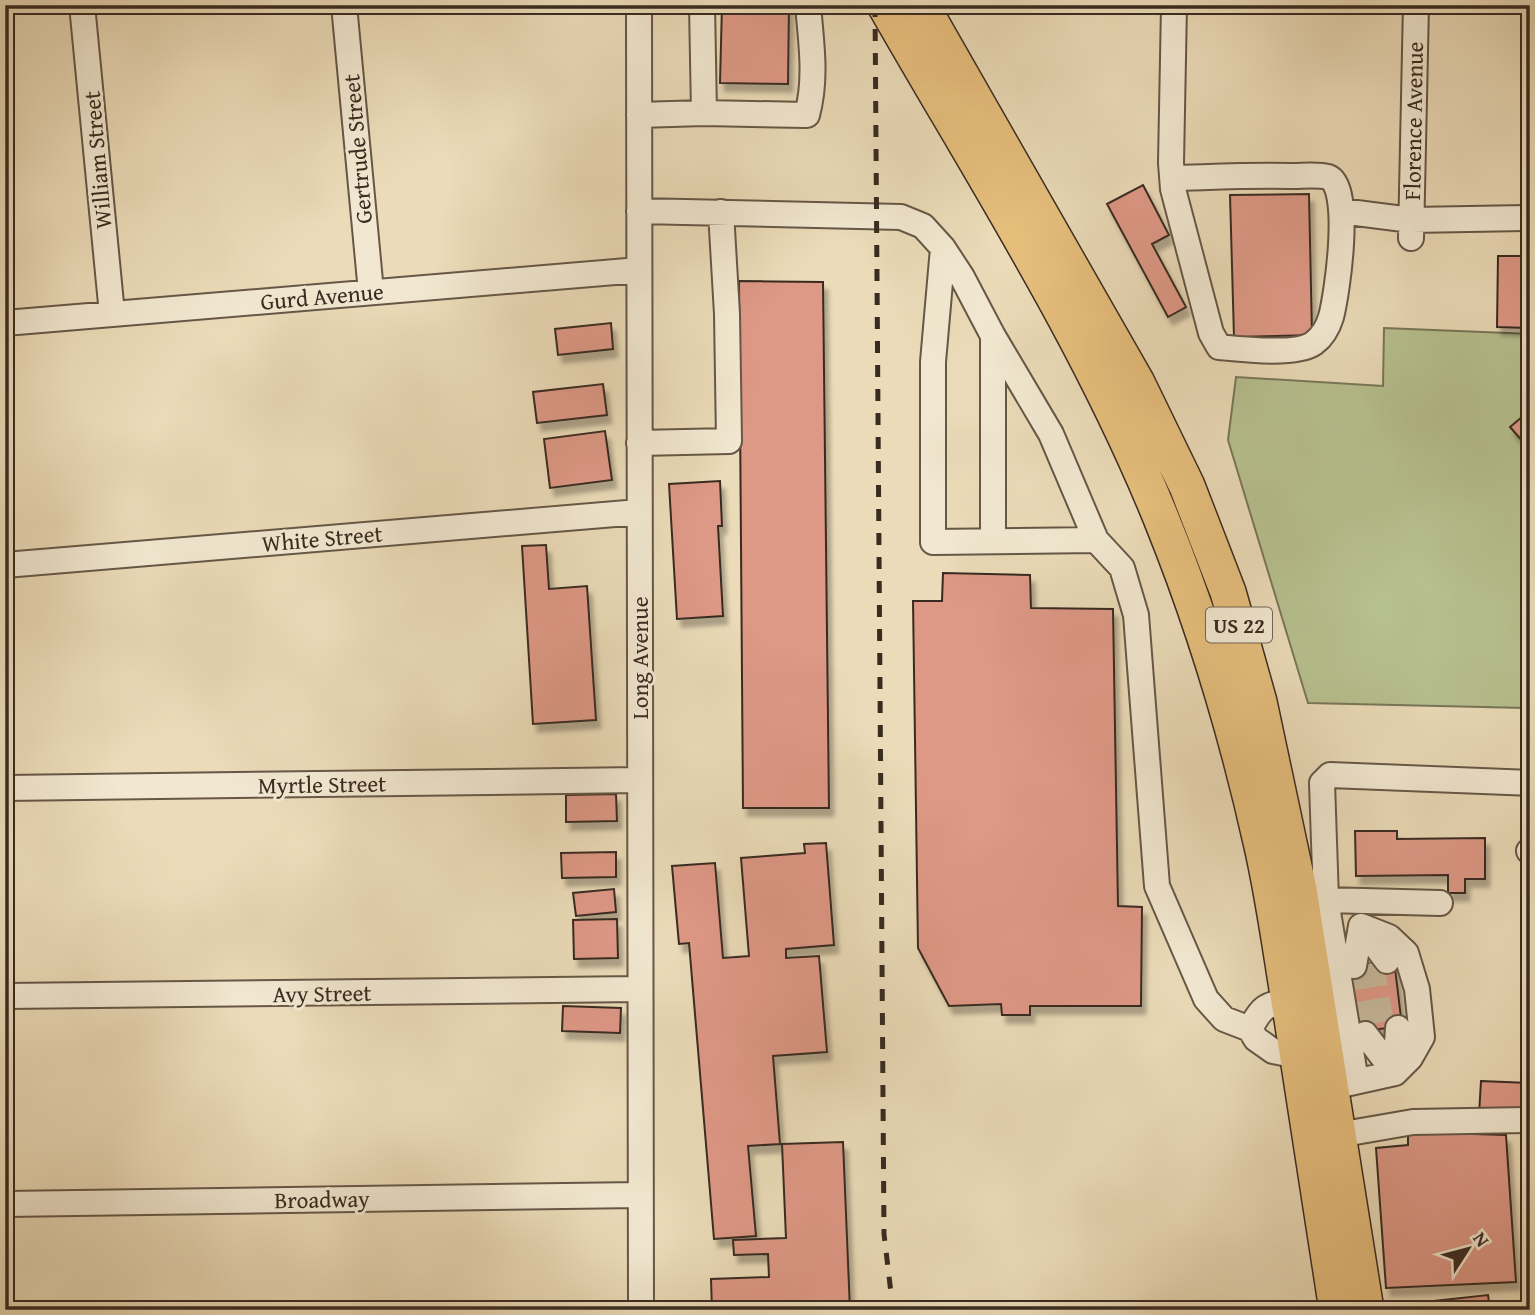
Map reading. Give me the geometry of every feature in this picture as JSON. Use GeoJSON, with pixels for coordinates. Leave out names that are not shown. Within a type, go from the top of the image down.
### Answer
{"type":"FeatureCollection","features":[{"type":"Feature","properties":{"kind":"highway","name":"US 22"},"geometry":{"type":"LineString","coordinates":[[885,5],[1079,342],[1130,446],[1174,553],[1213,662],[1245,772],[1270,884],[1337,1310]]}},
{"type":"Feature","properties":{"kind":"highway","name":"US 22"},"geometry":{"type":"LineString","coordinates":[[921,6],[1101,315],[1149,405],[1202,521],[1240,628],[1285,818],[1319,928],[1343,1084],[1338,1135],[1366,1310]]}},
{"type":"Feature","properties":{"kind":"street","name":"William Street"},"geometry":{"type":"LineString","coordinates":[[82,5],[112,314]]}},
{"type":"Feature","properties":{"kind":"street","name":"Gertrude Street"},"geometry":{"type":"LineString","coordinates":[[344,5],[371,292]]}},
{"type":"Feature","properties":{"kind":"street","name":"Long Avenue"},"geometry":{"type":"LineString","coordinates":[[639,5],[641,1310]]}},
{"type":"Feature","properties":{"kind":"street"},"geometry":{"type":"LineString","coordinates":[[702,5],[704,113]]}},
{"type":"Feature","properties":{"kind":"street"},"geometry":{"type":"LineString","coordinates":[[639,115],[807,115],[812,97],[814,69],[808,5]]}},
{"type":"Feature","properties":{"kind":"street"},"geometry":{"type":"LineString","coordinates":[[1173,178],[1238,174],[1328,177],[1335,182],[1340,193],[1341,211],[1337,283],[1330,318],[1322,335],[1312,345],[1303,348],[1251,351],[1219,346],[1211,333],[1173,189],[1171,163],[1174,5]]}},
{"type":"Feature","properties":{"kind":"street","name":"Florence Avenue"},"geometry":{"type":"LineString","coordinates":[[1411,229],[1416,5]]}},
{"type":"Feature","properties":{"kind":"street"},"geometry":{"type":"LineString","coordinates":[[639,211],[901,217],[923,226],[943,248],[1051,434],[1096,540],[1122,568],[1136,615],[1157,886],[1206,999],[1224,1019],[1250,1029],[1256,1039],[1273,1051],[1298,1056]]}},
{"type":"Feature","properties":{"kind":"street"},"geometry":{"type":"LineString","coordinates":[[1341,211],[1411,229],[1530,218]]}},
{"type":"Feature","properties":{"kind":"street"},"geometry":{"type":"LineString","coordinates":[[639,443],[729,442],[727,314],[721,212]]}},
{"type":"Feature","properties":{"kind":"street"},"geometry":{"type":"LineString","coordinates":[[943,248],[933,362],[933,542],[1096,540]]}},
{"type":"Feature","properties":{"kind":"street","name":"Gurd Avenue"},"geometry":{"type":"LineString","coordinates":[[5,323],[639,270]]}},
{"type":"Feature","properties":{"kind":"street"},"geometry":{"type":"LineString","coordinates":[[993,336],[993,541]]}},
{"type":"Feature","properties":{"kind":"street","name":"White Street"},"geometry":{"type":"LineString","coordinates":[[5,565],[639,512]]}},
{"type":"Feature","properties":{"kind":"street"},"geometry":{"type":"LineString","coordinates":[[1343,1084],[1395,1073],[1410,1058],[1422,1037],[1417,989],[1406,953],[1389,937],[1361,926],[1319,928],[1326,900],[1322,783],[1330,775],[1530,783]]}},
{"type":"Feature","properties":{"kind":"street","name":"Myrtle Street"},"geometry":{"type":"LineString","coordinates":[[5,788],[639,780]]}},
{"type":"Feature","properties":{"kind":"street"},"geometry":{"type":"LineString","coordinates":[[1285,818],[1322,810]]}},
{"type":"Feature","properties":{"kind":"street"},"geometry":{"type":"LineString","coordinates":[[1326,900],[1440,903]]}},
{"type":"Feature","properties":{"kind":"street"},"geometry":{"type":"LineString","coordinates":[[1361,926],[1371,963]]}},
{"type":"Feature","properties":{"kind":"street","name":"Avy Street"},"geometry":{"type":"LineString","coordinates":[[5,996],[639,989]]}},
{"type":"Feature","properties":{"kind":"street"},"geometry":{"type":"LineString","coordinates":[[1250,1029],[1259,1012],[1265,1007],[1271,1003],[1289,1002]]}},
{"type":"Feature","properties":{"kind":"street"},"geometry":{"type":"LineString","coordinates":[[1382,1031],[1395,1073]]}},
{"type":"Feature","properties":{"kind":"street"},"geometry":{"type":"LineString","coordinates":[[1338,1135],[1413,1122],[1530,1120]]}},
{"type":"Feature","properties":{"kind":"street","name":"Broadway"},"geometry":{"type":"LineString","coordinates":[[5,1203],[639,1195]]}},
{"type":"Feature","properties":{"kind":"green space"},"geometry":{"type":"Polygon","coordinates":[[[1384,328],[1530,334],[1530,708],[1308,703],[1228,440],[1236,377],[1383,386],[1384,328]]]}},
{"type":"Feature","properties":{"kind":"building"},"geometry":{"type":"Polygon","coordinates":[[[722,5],[789,5],[788,84],[720,83],[722,5]]]}},
{"type":"Feature","properties":{"kind":"building"},"geometry":{"type":"Polygon","coordinates":[[[1143,185],[1169,235],[1152,244],[1186,307],[1168,317],[1107,204],[1143,185]]]}},
{"type":"Feature","properties":{"kind":"building"},"geometry":{"type":"Polygon","coordinates":[[[1309,194],[1312,335],[1234,337],[1230,195],[1309,194]]]}},
{"type":"Feature","properties":{"kind":"building"},"geometry":{"type":"Polygon","coordinates":[[[1498,256],[1530,256],[1530,328],[1497,327],[1498,256]]]}},
{"type":"Feature","properties":{"kind":"building"},"geometry":{"type":"Polygon","coordinates":[[[739,281],[823,282],[829,808],[743,808],[739,281]]]}},
{"type":"Feature","properties":{"kind":"building"},"geometry":{"type":"Polygon","coordinates":[[[611,323],[613,349],[558,355],[555,329],[611,323]]]}},
{"type":"Feature","properties":{"kind":"building"},"geometry":{"type":"Polygon","coordinates":[[[603,384],[607,415],[537,423],[533,392],[603,384]]]}},
{"type":"Feature","properties":{"kind":"building"},"geometry":{"type":"Polygon","coordinates":[[[1529,411],[1530,439],[1525,444],[1510,427],[1529,411]]]}},
{"type":"Feature","properties":{"kind":"building"},"geometry":{"type":"Polygon","coordinates":[[[605,431],[612,480],[550,488],[544,439],[605,431]]]}},
{"type":"Feature","properties":{"kind":"building"},"geometry":{"type":"Polygon","coordinates":[[[720,481],[722,526],[718,526],[723,616],[677,619],[669,484],[720,481]]]}},
{"type":"Feature","properties":{"kind":"building"},"geometry":{"type":"Polygon","coordinates":[[[546,545],[549,589],[587,586],[596,720],[533,724],[522,546],[546,545]]]}},
{"type":"Feature","properties":{"kind":"building"},"geometry":{"type":"Polygon","coordinates":[[[943,573],[1030,575],[1031,608],[1113,609],[1118,906],[1142,907],[1141,1006],[1030,1006],[1030,1015],[1002,1015],[1001,1004],[949,1006],[918,948],[913,601],[942,601],[943,573]]]}},
{"type":"Feature","properties":{"kind":"building"},"geometry":{"type":"Polygon","coordinates":[[[616,794],[617,821],[566,822],[566,795],[616,794]]]}},
{"type":"Feature","properties":{"kind":"building"},"geometry":{"type":"Polygon","coordinates":[[[1355,831],[1397,831],[1397,839],[1485,838],[1485,879],[1465,879],[1465,893],[1448,893],[1448,875],[1356,876],[1355,831]]]}},
{"type":"Feature","properties":{"kind":"building"},"geometry":{"type":"Polygon","coordinates":[[[826,843],[834,945],[786,949],[786,958],[819,956],[827,1052],[773,1056],[780,1144],[748,1146],[756,1236],[714,1239],[689,943],[679,944],[672,866],[715,863],[723,958],[749,956],[741,858],[805,853],[804,844],[826,843]]]}},
{"type":"Feature","properties":{"kind":"building"},"geometry":{"type":"Polygon","coordinates":[[[616,852],[616,877],[562,878],[561,853],[616,852]]]}},
{"type":"Feature","properties":{"kind":"building"},"geometry":{"type":"Polygon","coordinates":[[[614,889],[616,912],[576,916],[573,893],[614,889]]]}},
{"type":"Feature","properties":{"kind":"building"},"geometry":{"type":"Polygon","coordinates":[[[617,919],[618,958],[574,959],[573,920],[617,919]]]}},
{"type":"Feature","properties":{"kind":"building"},"geometry":{"type":"Polygon","coordinates":[[[1394,960],[1402,1026],[1357,1032],[1349,966],[1394,960]]]}},
{"type":"Feature","properties":{"kind":"building"},"geometry":{"type":"Polygon","coordinates":[[[563,1006],[621,1008],[620,1033],[562,1031],[563,1006]]]}},
{"type":"Feature","properties":{"kind":"building"},"geometry":{"type":"Polygon","coordinates":[[[1481,1081],[1529,1083],[1528,1117],[1479,1115],[1481,1081]]]}},
{"type":"Feature","properties":{"kind":"building"},"geometry":{"type":"Polygon","coordinates":[[[1408,1132],[1506,1135],[1516,1282],[1386,1288],[1376,1148],[1408,1145],[1408,1132]]]}},
{"type":"Feature","properties":{"kind":"building"},"geometry":{"type":"Polygon","coordinates":[[[843,1142],[850,1310],[712,1310],[711,1279],[769,1277],[768,1254],[734,1255],[733,1240],[786,1238],[782,1144],[843,1142]]]}},
{"type":"Feature","properties":{"kind":"building"},"geometry":{"type":"Polygon","coordinates":[[[1488,1295],[1490,1310],[1426,1310],[1425,1302],[1488,1295]]]}},
{"type":"Feature","properties":{"kind":"tunnel"},"geometry":{"type":"LineString","coordinates":[[1372,963],[1383,1031]]}},
{"type":"Feature","properties":{"kind":"tunnel"},"geometry":{"type":"LineString","coordinates":[[1354,966],[1365,1034]]}},
{"type":"Feature","properties":{"kind":"railway"},"geometry":{"type":"LineString","coordinates":[[875,5],[884,1234],[893,1310]]}}]}
